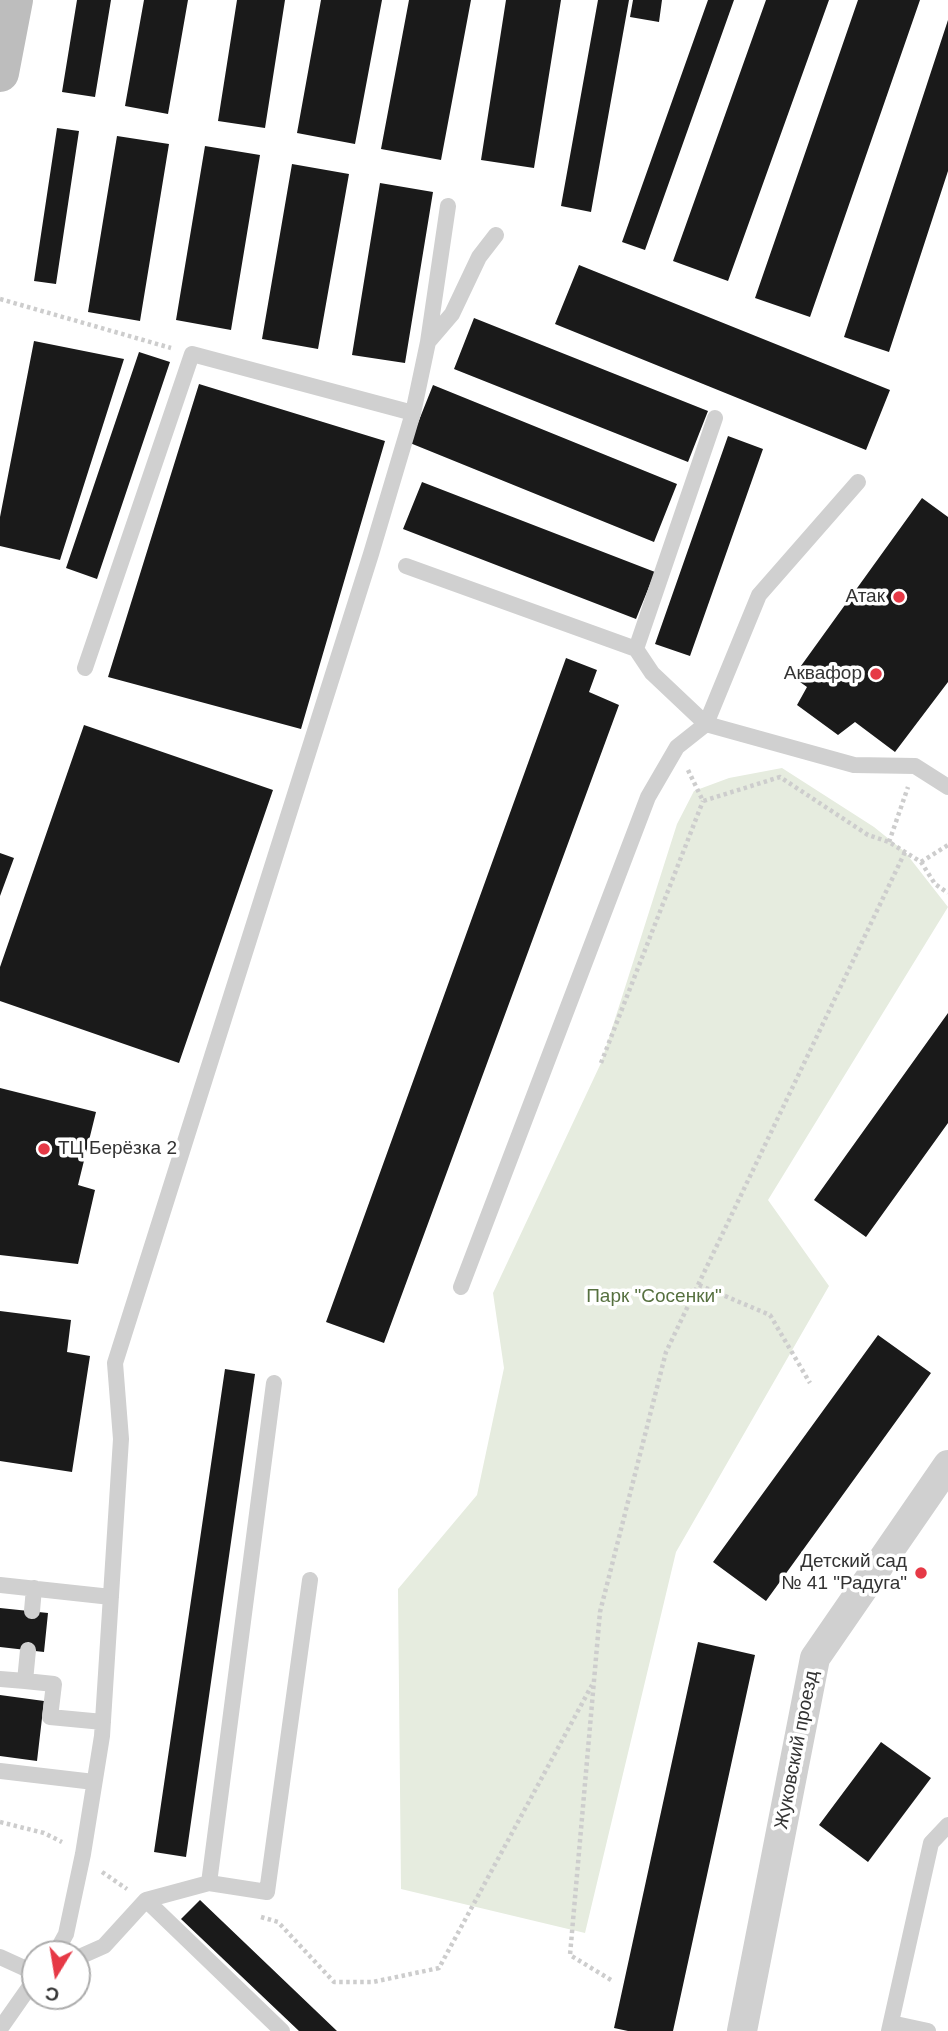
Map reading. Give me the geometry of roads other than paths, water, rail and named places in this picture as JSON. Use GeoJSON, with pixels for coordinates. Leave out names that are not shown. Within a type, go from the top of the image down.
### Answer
{"type":"FeatureCollection","features":[{"type":"Feature","properties":{"kind":"street"},"geometry":{"type":"LineString","coordinates":[[0,73],[14,0]]}},
{"type":"Feature","properties":{"kind":"street","name":"Жуковский проезд"},"geometry":{"type":"LineString","coordinates":[[742,2031],[815,1658],[948,1465]]}},
{"type":"Feature","properties":{"kind":"lane"},"geometry":{"type":"LineString","coordinates":[[63,1940],[83,1854],[103,1722],[121,1439],[115,1363],[371,554],[413,413],[428,342],[448,206]]}},
{"type":"Feature","properties":{"kind":"lane"},"geometry":{"type":"LineString","coordinates":[[428,342],[452,314],[479,257],[496,235]]}},
{"type":"Feature","properties":{"kind":"lane"},"geometry":{"type":"LineString","coordinates":[[85,668],[192,354],[413,413]]}},
{"type":"Feature","properties":{"kind":"lane"},"geometry":{"type":"LineString","coordinates":[[636,649],[715,418]]}},
{"type":"Feature","properties":{"kind":"lane"},"geometry":{"type":"LineString","coordinates":[[461,1287],[648,797],[677,747],[706,723],[759,596],[858,482]]}},
{"type":"Feature","properties":{"kind":"lane"},"geometry":{"type":"LineString","coordinates":[[406,566],[636,649],[652,673],[706,723],[854,765],[915,766],[948,787]]}},
{"type":"Feature","properties":{"kind":"lane"},"geometry":{"type":"LineString","coordinates":[[209,1883],[274,1383]]}},
{"type":"Feature","properties":{"kind":"lane"},"geometry":{"type":"LineString","coordinates":[[91,1952],[104,1946],[146,1900],[209,1883],[267,1892],[310,1580]]}},
{"type":"Feature","properties":{"kind":"lane"},"geometry":{"type":"LineString","coordinates":[[0,1585],[111,1597]]}},
{"type":"Feature","properties":{"kind":"lane"},"geometry":{"type":"LineString","coordinates":[[32,1611],[34,1588]]}},
{"type":"Feature","properties":{"kind":"lane"},"geometry":{"type":"LineString","coordinates":[[25,1681],[28,1650]]}},
{"type":"Feature","properties":{"kind":"lane"},"geometry":{"type":"LineString","coordinates":[[0,1679],[54,1684],[50,1717],[103,1722]]}},
{"type":"Feature","properties":{"kind":"lane"},"geometry":{"type":"LineString","coordinates":[[0,1771],[94,1782]]}},
{"type":"Feature","properties":{"kind":"lane"},"geometry":{"type":"LineString","coordinates":[[928,2031],[890,2027],[931,1843],[948,1825]]}},
{"type":"Feature","properties":{"kind":"lane"},"geometry":{"type":"LineString","coordinates":[[146,1900],[282,2031]]}},
{"type":"Feature","properties":{"kind":"lane"},"geometry":{"type":"LineString","coordinates":[[0,1957],[21,1968]]}},
{"type":"Feature","properties":{"kind":"lane"},"geometry":{"type":"LineString","coordinates":[[0,2029],[21,1999]]}},
{"type":"Feature","properties":{"kind":"place","name":"Атак"},"geometry":{"type":"Point","coordinates":[899,597]}},
{"type":"Feature","properties":{"kind":"place","name":"Аквафор"},"geometry":{"type":"Point","coordinates":[876,674]}},
{"type":"Feature","properties":{"kind":"place","name":"ТЦ Берёзка 2"},"geometry":{"type":"Point","coordinates":[44,1149]}},
{"type":"Feature","properties":{"kind":"place","name":"Детский сад № 41 \"Радуга\""},"geometry":{"type":"Point","coordinates":[921,1573]}},
{"type":"Feature","properties":{"kind":"park label","name":"Парк \"Сосенки\""},"geometry":{"type":"Point","coordinates":[654,1297]}}]}
